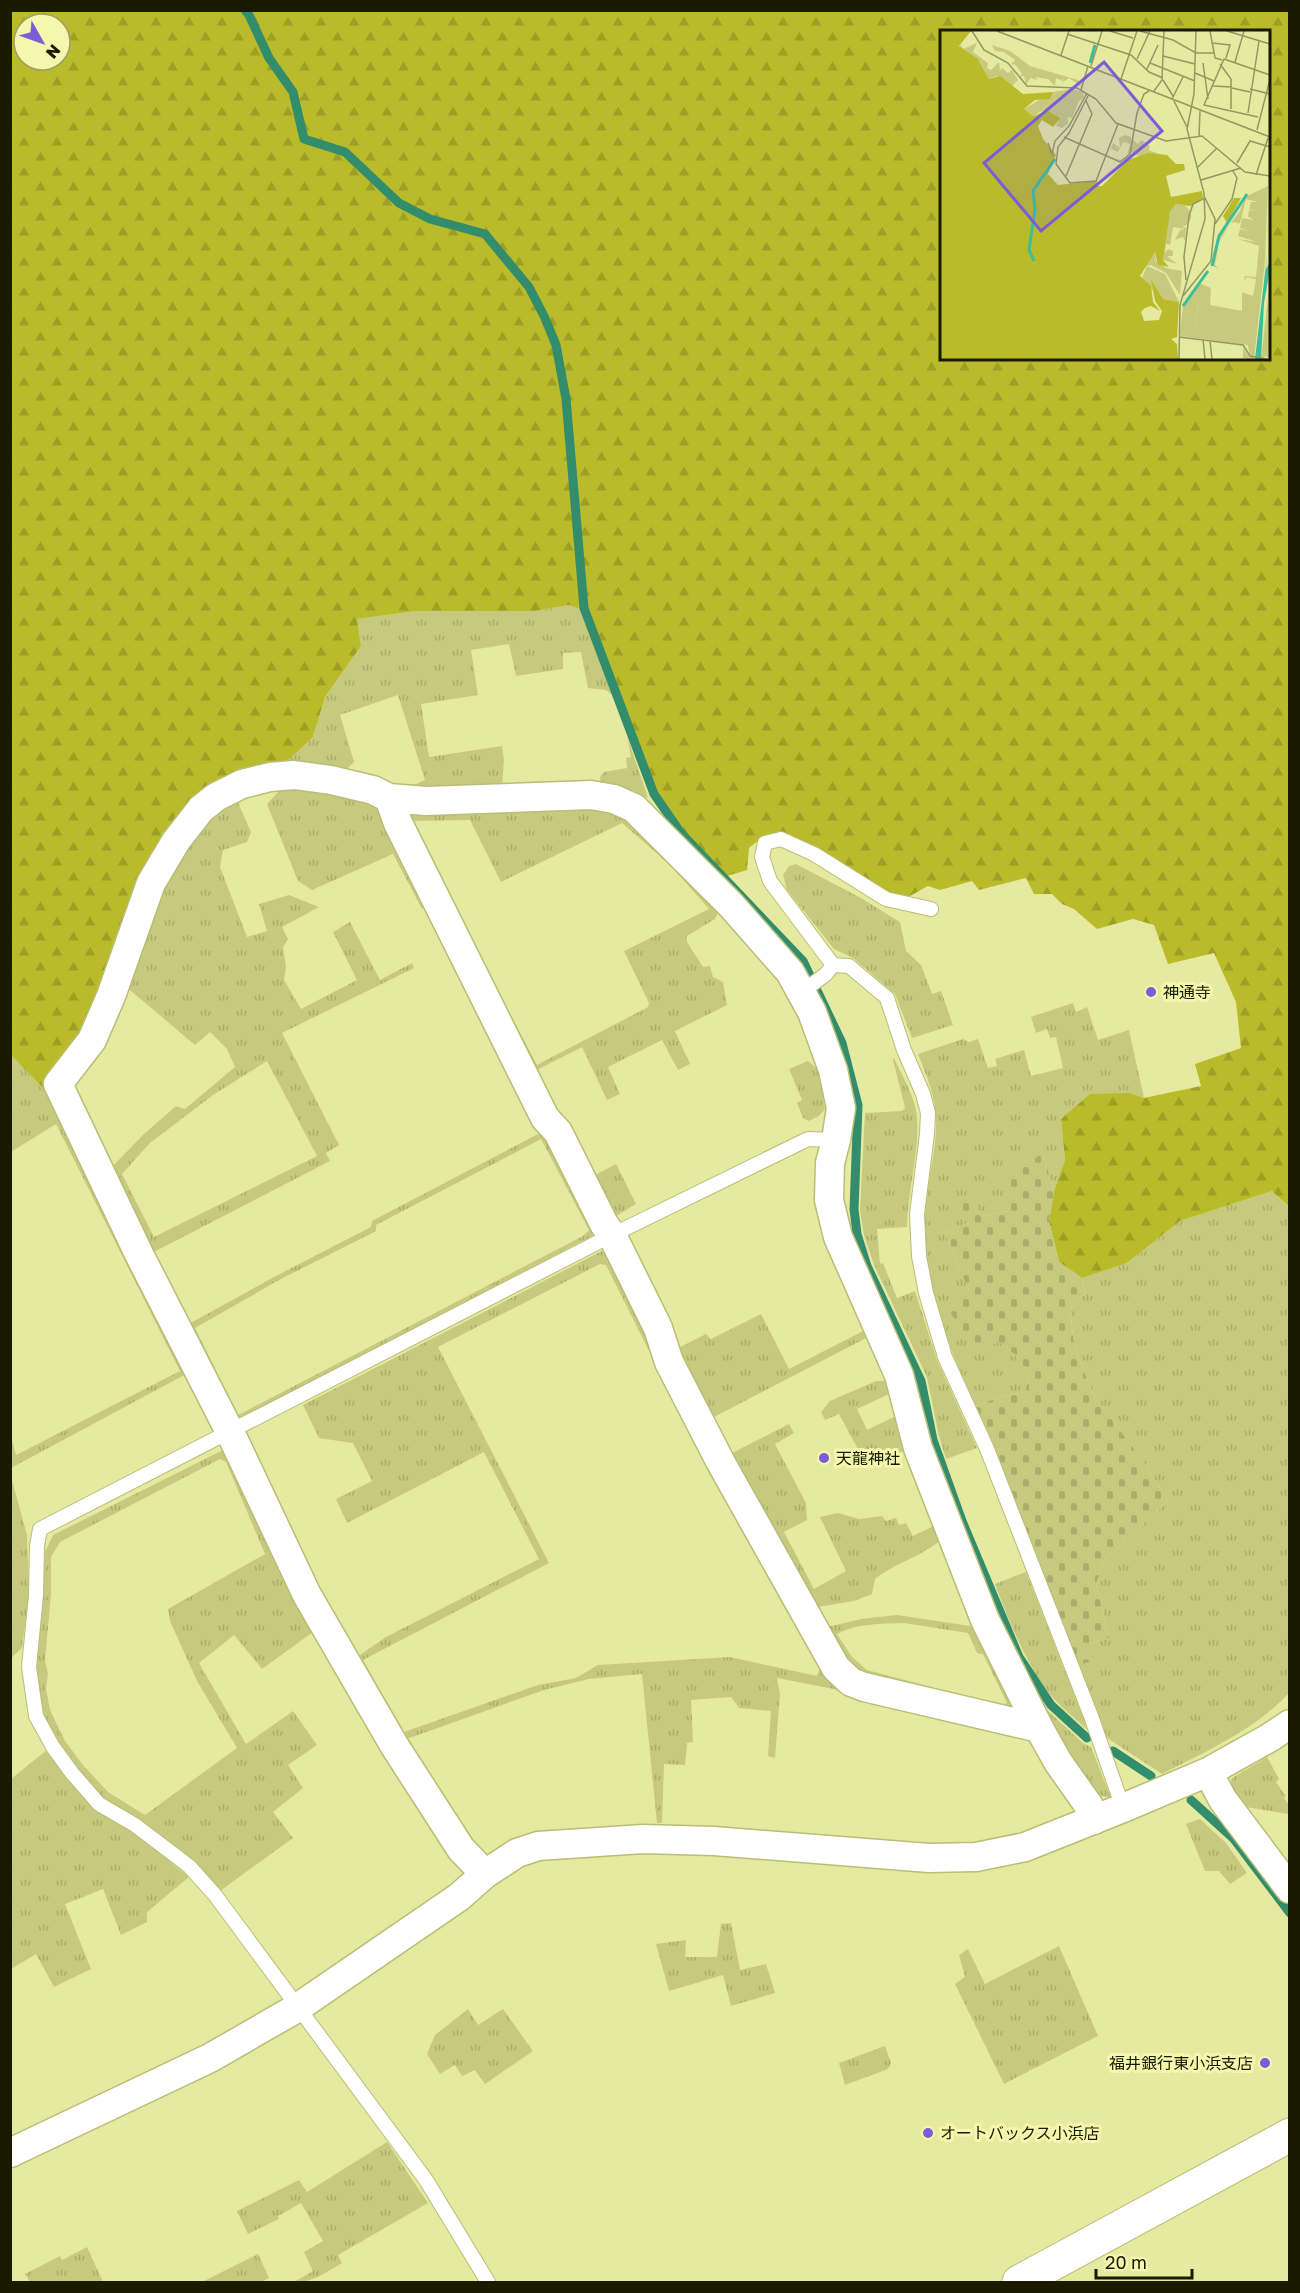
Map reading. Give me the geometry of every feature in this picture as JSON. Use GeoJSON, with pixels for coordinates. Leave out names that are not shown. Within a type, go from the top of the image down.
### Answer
{"type":"FeatureCollection","features":[{"type":"Feature","properties":{"kind":"highway"},"geometry":{"type":"LineString","coordinates":[[1019,2283],[1290,2135]]}},
{"type":"Feature","properties":{"kind":"street"},"geometry":{"type":"LineString","coordinates":[[485,1874],[460,1849],[394,1745],[313,1605],[230,1432],[139,1254],[58,1084],[92,1040],[111,996],[151,883],[176,841],[201,809],[216,797],[242,784],[270,777],[294,775],[341,782],[373,790],[389,798],[426,801],[591,795],[614,799],[634,808],[731,905],[805,989],[833,1070],[841,1108],[830,1163],[829,1200],[838,1237],[848,1265],[899,1375],[918,1448],[985,1620],[1039,1728],[1058,1762],[1089,1806],[1094,1820]]}},
{"type":"Feature","properties":{"kind":"street"},"geometry":{"type":"LineString","coordinates":[[389,798],[398,823],[546,1118],[558,1132],[604,1224],[612,1235],[658,1328],[669,1362],[720,1461],[836,1668],[851,1682],[864,1687],[1039,1728]]}},
{"type":"Feature","properties":{"kind":"street"},"geometry":{"type":"LineString","coordinates":[[10,2153],[210,2058],[297,2008],[459,1897],[485,1874],[517,1853],[538,1846],[643,1839],[714,1841],[929,1858],[976,1857],[1025,1847],[1208,1772],[1290,1724]]}},
{"type":"Feature","properties":{"kind":"street"},"geometry":{"type":"LineString","coordinates":[[1208,1772],[1223,1800],[1290,1889]]}},
{"type":"Feature","properties":{"kind":"lane"},"geometry":{"type":"LineString","coordinates":[[830,970],[770,881],[762,857],[765,843],[781,839],[814,854],[886,899],[931,909]]}},
{"type":"Feature","properties":{"kind":"lane"},"geometry":{"type":"LineString","coordinates":[[805,989],[830,970],[849,966],[887,998],[904,1050],[923,1094],[927,1113],[927,1134],[917,1214],[919,1256],[926,1293],[945,1357],[987,1449],[1096,1731],[1123,1808]]}},
{"type":"Feature","properties":{"kind":"lane"},"geometry":{"type":"LineString","coordinates":[[488,2283],[426,2180],[215,1895],[189,1866],[135,1825],[99,1804],[53,1747],[36,1716],[29,1667],[40,1529],[612,1235],[808,1139],[836,1140]]}},
{"type":"Feature","properties":{"kind":"green space"},"geometry":{"type":"Polygon","coordinates":[[[11,11],[1289,11],[1290,1208],[1272,1191],[1180,1221],[1127,1263],[1082,1278],[1059,1262],[1049,1221],[1054,1191],[1065,1160],[1061,1119],[1090,1094],[1130,1093],[1144,1098],[1201,1086],[1195,1064],[1241,1048],[1236,1002],[1214,953],[1168,964],[1154,925],[1133,919],[1097,929],[1052,894],[1034,894],[1026,878],[979,890],[972,881],[940,890],[928,886],[910,896],[893,897],[786,837],[765,835],[749,848],[747,870],[724,877],[679,830],[656,798],[585,611],[569,605],[535,611],[416,611],[357,619],[361,646],[325,697],[313,737],[288,760],[267,775],[210,797],[83,1041],[45,1090],[11,1055],[11,11]]]}},
{"type":"Feature","properties":{"kind":"green space"},"geometry":{"type":"Polygon","coordinates":[[[569,605],[585,611],[618,700],[606,690],[588,688],[581,652],[563,653],[563,669],[516,676],[509,644],[471,650],[478,695],[421,704],[429,757],[502,746],[504,760],[502,788],[407,788],[425,780],[398,695],[340,715],[354,762],[345,771],[267,775],[313,737],[325,697],[361,646],[357,619],[416,611],[535,611],[569,605]]]}},
{"type":"Feature","properties":{"kind":"green space"},"geometry":{"type":"Polygon","coordinates":[[[627,736],[648,798],[633,790],[601,785],[600,777],[604,772],[627,768],[626,758],[631,757],[627,736]]]}},
{"type":"Feature","properties":{"kind":"green space"},"geometry":{"type":"Polygon","coordinates":[[[297,789],[330,791],[381,806],[427,906],[422,909],[393,854],[312,890],[298,881],[267,804],[279,791],[297,789]]]}},
{"type":"Feature","properties":{"kind":"green space"},"geometry":{"type":"Polygon","coordinates":[[[236,798],[251,832],[247,842],[223,850],[220,867],[247,937],[267,931],[259,904],[289,895],[319,907],[282,927],[288,939],[283,947],[286,967],[284,980],[301,1009],[357,980],[333,932],[350,922],[380,980],[412,963],[414,968],[282,1033],[339,1145],[326,1153],[330,1161],[150,1254],[110,1169],[144,1134],[176,1106],[185,1109],[235,1067],[227,1049],[210,1032],[195,1045],[124,985],[158,886],[207,815],[236,798]],[[267,1061],[213,1095],[150,1143],[122,1174],[154,1237],[317,1156],[267,1061]]]}},
{"type":"Feature","properties":{"kind":"green space"},"geometry":{"type":"Polygon","coordinates":[[[581,805],[624,815],[666,849],[724,909],[719,911],[715,919],[687,936],[687,942],[703,967],[710,966],[713,977],[723,982],[727,1005],[675,1031],[690,1064],[678,1070],[662,1040],[608,1067],[620,1094],[607,1100],[582,1047],[533,1072],[410,834],[406,811],[581,805]],[[470,820],[413,821],[415,834],[537,1065],[648,1007],[649,1003],[624,951],[709,909],[670,865],[622,823],[501,882],[470,820]]]}},
{"type":"Feature","properties":{"kind":"green space"},"geometry":{"type":"Polygon","coordinates":[[[796,864],[861,898],[900,922],[906,951],[921,965],[932,994],[941,991],[953,1025],[912,1038],[895,994],[853,958],[834,949],[787,890],[783,875],[789,866],[796,864]]]}},
{"type":"Feature","properties":{"kind":"green space"},"geometry":{"type":"Polygon","coordinates":[[[1073,1003],[1076,1012],[1087,1007],[1098,1040],[1129,1030],[1144,1098],[1130,1093],[1061,1118],[1065,1160],[1054,1191],[1043,1154],[1009,1211],[982,1216],[945,1233],[969,1291],[1000,1342],[1015,1355],[1030,1375],[1025,1392],[1000,1397],[976,1406],[947,1338],[932,1290],[928,1266],[925,1216],[935,1144],[936,1111],[918,1054],[963,1039],[969,1042],[978,1039],[988,1068],[997,1066],[995,1059],[1024,1050],[1031,1076],[1063,1068],[1056,1037],[1050,1038],[1047,1029],[1036,1033],[1031,1017],[1073,1003]]]}},
{"type":"Feature","properties":{"kind":"green space"},"geometry":{"type":"Polygon","coordinates":[[[11,1055],[60,1109],[188,1373],[11,1468],[10,1432],[16,1455],[180,1371],[56,1124],[11,1152],[11,1055]]]}},
{"type":"Feature","properties":{"kind":"green space"},"geometry":{"type":"Polygon","coordinates":[[[894,1058],[916,1110],[916,1152],[907,1227],[877,1229],[880,1264],[883,1263],[897,1298],[915,1291],[937,1360],[977,1448],[946,1459],[927,1377],[874,1265],[864,1235],[860,1210],[865,1113],[902,1111],[905,1108],[894,1058]]]}},
{"type":"Feature","properties":{"kind":"green space"},"geometry":{"type":"Polygon","coordinates":[[[808,1061],[819,1070],[825,1109],[819,1116],[809,1121],[803,1118],[797,1103],[802,1100],[789,1069],[808,1061]]]}},
{"type":"Feature","properties":{"kind":"green space"},"geometry":{"type":"Polygon","coordinates":[[[540,1133],[550,1136],[599,1229],[594,1235],[235,1422],[187,1325],[371,1227],[372,1221],[540,1133]],[[541,1139],[376,1225],[376,1231],[279,1280],[195,1328],[238,1415],[583,1236],[589,1230],[541,1139]]]}},
{"type":"Feature","properties":{"kind":"green space"},"geometry":{"type":"Polygon","coordinates":[[[1043,1154],[1054,1191],[1049,1221],[1059,1262],[1082,1278],[1085,1293],[1070,1309],[1074,1345],[1092,1392],[1147,1467],[1168,1501],[1105,1560],[1096,1584],[1109,1638],[1089,1644],[1093,1661],[1078,1665],[994,1446],[976,1406],[1000,1397],[1025,1392],[1030,1375],[1015,1355],[1000,1342],[974,1350],[950,1312],[969,1291],[945,1233],[967,1223],[960,1199],[972,1193],[982,1216],[1009,1211],[1006,1173],[1043,1154]]]}},
{"type":"Feature","properties":{"kind":"green space"},"geometry":{"type":"Polygon","coordinates":[[[616,1164],[636,1204],[611,1219],[590,1178],[616,1164]]]}},
{"type":"Feature","properties":{"kind":"green space"},"geometry":{"type":"Polygon","coordinates":[[[1272,1191],[1289,1208],[1289,1693],[1246,1729],[1162,1774],[1104,1736],[1078,1665],[1089,1644],[1109,1638],[1096,1584],[1105,1560],[1168,1501],[1147,1467],[1092,1392],[1074,1345],[1070,1309],[1085,1293],[1082,1278],[1127,1263],[1180,1221],[1272,1191]]]}},
{"type":"Feature","properties":{"kind":"green space"},"geometry":{"type":"Polygon","coordinates":[[[602,1251],[612,1255],[844,1691],[777,1678],[780,1694],[775,1758],[768,1756],[771,1711],[739,1708],[731,1697],[691,1700],[693,1742],[687,1743],[685,1765],[664,1764],[662,1823],[657,1823],[642,1674],[589,1679],[544,1690],[401,1741],[354,1659],[386,1637],[539,1559],[484,1452],[347,1523],[336,1499],[372,1481],[353,1443],[319,1438],[303,1405],[602,1251]],[[600,1264],[438,1347],[549,1563],[363,1660],[404,1732],[538,1685],[576,1678],[598,1665],[730,1657],[817,1676],[820,1668],[657,1367],[606,1265],[600,1264]]]}},
{"type":"Feature","properties":{"kind":"green space"},"geometry":{"type":"Polygon","coordinates":[[[761,1314],[789,1369],[865,1330],[868,1337],[714,1417],[732,1453],[789,1424],[794,1433],[775,1444],[806,1503],[807,1520],[784,1532],[814,1589],[846,1571],[820,1517],[838,1513],[859,1519],[882,1516],[886,1521],[896,1518],[899,1525],[906,1523],[913,1536],[938,1524],[943,1538],[927,1550],[883,1573],[875,1579],[872,1594],[854,1601],[812,1608],[674,1350],[706,1334],[711,1339],[761,1314]]]}},
{"type":"Feature","properties":{"kind":"green space"},"geometry":{"type":"Polygon","coordinates":[[[876,1381],[889,1381],[892,1389],[889,1394],[857,1409],[867,1430],[894,1417],[901,1422],[910,1449],[866,1464],[839,1414],[825,1420],[821,1412],[830,1401],[876,1381]]]}},
{"type":"Feature","properties":{"kind":"green space"},"geometry":{"type":"Polygon","coordinates":[[[223,1450],[230,1457],[313,1632],[262,1669],[234,1635],[199,1663],[246,1744],[293,1711],[317,1745],[288,1765],[303,1788],[273,1812],[293,1838],[220,1891],[194,1861],[139,1819],[102,1798],[76,1770],[57,1743],[42,1713],[36,1665],[45,1552],[53,1535],[223,1450]],[[220,1459],[60,1542],[51,1557],[51,1594],[45,1661],[48,1674],[46,1689],[50,1710],[65,1741],[83,1765],[108,1792],[145,1815],[237,1748],[197,1681],[170,1621],[168,1609],[265,1554],[226,1462],[220,1459]]]}},
{"type":"Feature","properties":{"kind":"green space"},"geometry":{"type":"Polygon","coordinates":[[[10,1473],[27,1535],[29,1593],[22,1648],[11,1658],[10,1473]]]}},
{"type":"Feature","properties":{"kind":"green space"},"geometry":{"type":"Polygon","coordinates":[[[1026,1572],[1086,1729],[1057,1702],[1040,1681],[1018,1641],[1000,1598],[995,1584],[1026,1572]]]}},
{"type":"Feature","properties":{"kind":"green space"},"geometry":{"type":"Polygon","coordinates":[[[897,1615],[977,1627],[1014,1710],[855,1676],[823,1628],[861,1619],[897,1615]],[[904,1623],[861,1626],[837,1634],[852,1657],[867,1670],[999,1705],[1007,1703],[983,1654],[977,1653],[968,1633],[904,1623]]]}},
{"type":"Feature","properties":{"kind":"green space"},"geometry":{"type":"Polygon","coordinates":[[[1033,1692],[1047,1710],[1083,1743],[1091,1747],[1111,1798],[1101,1796],[1089,1788],[1033,1692]]]}},
{"type":"Feature","properties":{"kind":"green space"},"geometry":{"type":"Polygon","coordinates":[[[48,1749],[65,1776],[94,1808],[130,1829],[189,1877],[147,1912],[147,1922],[121,1935],[103,1889],[65,1904],[91,1969],[54,1987],[36,1954],[11,1969],[11,1779],[48,1749]]]}},
{"type":"Feature","properties":{"kind":"green space"},"geometry":{"type":"Polygon","coordinates":[[[1267,1757],[1279,1779],[1276,1782],[1286,1796],[1284,1798],[1289,1805],[1289,1814],[1239,1806],[1230,1785],[1232,1778],[1267,1757]]]}},
{"type":"Feature","properties":{"kind":"green space"},"geometry":{"type":"Polygon","coordinates":[[[1200,1819],[1226,1843],[1247,1873],[1230,1884],[1219,1871],[1205,1871],[1186,1824],[1200,1819]]]}},
{"type":"Feature","properties":{"kind":"green space"},"geometry":{"type":"Polygon","coordinates":[[[731,1923],[740,1970],[766,1964],[775,1993],[731,2006],[723,1975],[669,1991],[656,1944],[686,1940],[685,1957],[717,1957],[721,1924],[731,1923]]]}},
{"type":"Feature","properties":{"kind":"green space"},"geometry":{"type":"Polygon","coordinates":[[[1059,1946],[1098,2036],[1004,2084],[955,1984],[965,1977],[959,1955],[968,1949],[985,1984],[1059,1946]]]}},
{"type":"Feature","properties":{"kind":"green space"},"geometry":{"type":"Polygon","coordinates":[[[468,2009],[478,2025],[503,2009],[533,2051],[485,2084],[475,2070],[462,2076],[455,2065],[440,2074],[427,2054],[435,2035],[468,2009]]]}},
{"type":"Feature","properties":{"kind":"green space"},"geometry":{"type":"Polygon","coordinates":[[[885,2046],[891,2063],[888,2069],[845,2085],[839,2063],[885,2046]]]}},
{"type":"Feature","properties":{"kind":"green space"},"geometry":{"type":"Polygon","coordinates":[[[387,2142],[428,2203],[338,2255],[342,2263],[313,2279],[294,2282],[313,2271],[304,2252],[323,2241],[301,2203],[278,2216],[279,2219],[248,2234],[237,2211],[299,2180],[307,2192],[387,2142]]]}},
{"type":"Feature","properties":{"kind":"green space"},"geometry":{"type":"Polygon","coordinates":[[[87,2247],[103,2282],[30,2282],[25,2274],[60,2256],[62,2260],[87,2247]]]}},
{"type":"Feature","properties":{"kind":"green space"},"geometry":{"type":"Polygon","coordinates":[[[258,2254],[269,2278],[261,2282],[202,2282],[258,2254]]]}},
{"type":"Feature","properties":{"kind":"waterway"},"geometry":{"type":"LineString","coordinates":[[245,10],[269,58],[293,92],[304,139],[345,152],[399,203],[430,219],[485,234],[529,287],[545,318],[556,345],[566,399],[584,608],[654,794],[681,833],[803,961],[842,1043],[858,1105],[854,1209],[857,1234],[867,1266],[921,1381],[933,1440],[962,1521],[1019,1657],[1051,1705],[1087,1738]]}},
{"type":"Feature","properties":{"kind":"waterway"},"geometry":{"type":"LineString","coordinates":[[1113,1751],[1151,1776]]}},
{"type":"Feature","properties":{"kind":"waterway"},"geometry":{"type":"LineString","coordinates":[[1191,1800],[1234,1839],[1290,1913]]}},
{"type":"Feature","properties":{"kind":"place","name":"神通寺"},"geometry":{"type":"Point","coordinates":[1151,992]}},
{"type":"Feature","properties":{"kind":"place","name":"天龍神社"},"geometry":{"type":"Point","coordinates":[824,1458]}},
{"type":"Feature","properties":{"kind":"place","name":"福井銀行東小浜支店"},"geometry":{"type":"Point","coordinates":[1265,2063]}},
{"type":"Feature","properties":{"kind":"place","name":"オートバックス小浜店"},"geometry":{"type":"Point","coordinates":[928,2133]}}]}
